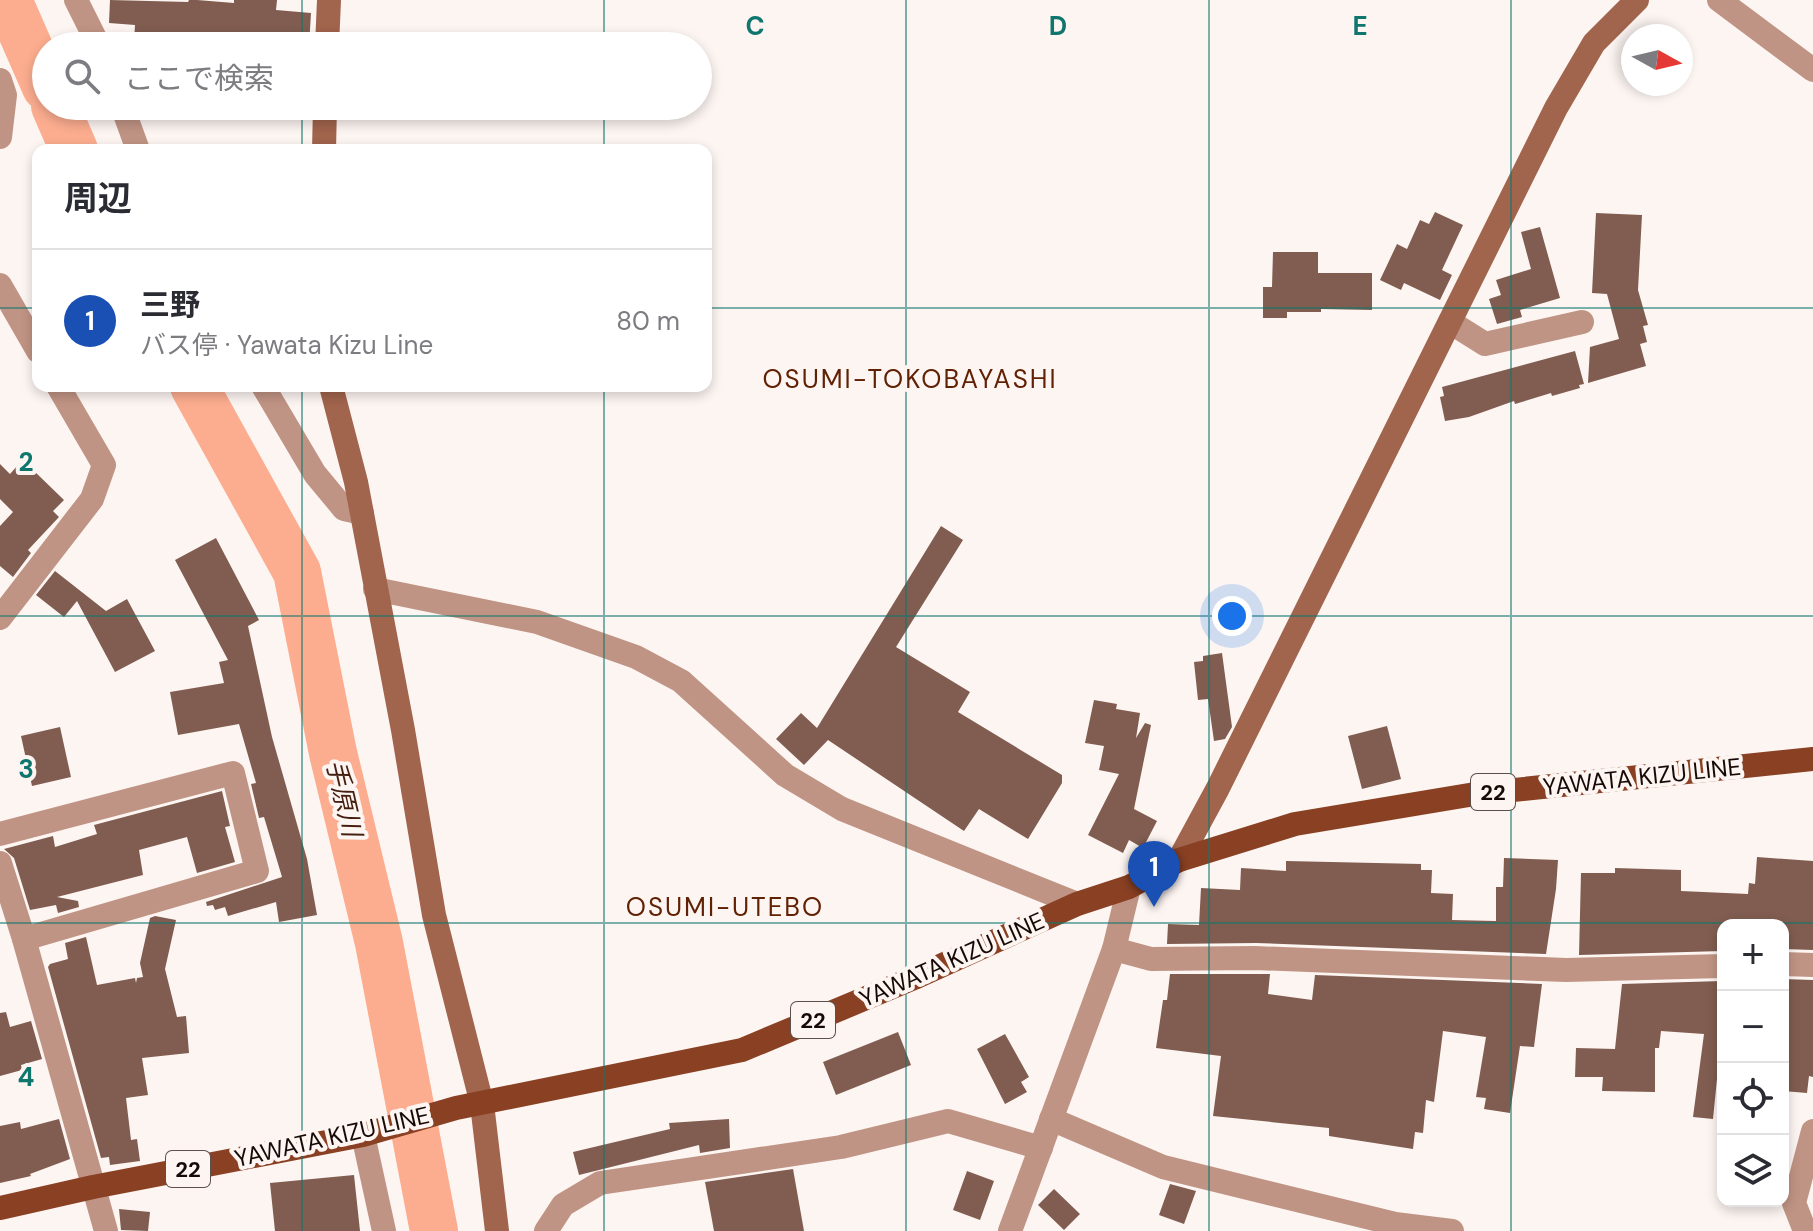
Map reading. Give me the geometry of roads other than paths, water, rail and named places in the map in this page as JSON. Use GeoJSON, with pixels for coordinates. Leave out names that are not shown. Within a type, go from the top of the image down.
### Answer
{"type":"FeatureCollection","features":[{"type":"Feature","properties":{"kind":"main road","name":"YAWATA KIZU LINE"},"geometry":{"type":"LineString","coordinates":[[0,1208],[369,1133],[456,1108],[742,1050],[914,978],[1077,904],[1129,887],[1179,860],[1295,824],[1475,794],[1813,759]]}},
{"type":"Feature","properties":{"kind":"street"},"geometry":{"type":"LineString","coordinates":[[76,0],[92,32]]}},
{"type":"Feature","properties":{"kind":"street"},"geometry":{"type":"LineString","coordinates":[[328,32],[329,0]]}},
{"type":"Feature","properties":{"kind":"street"},"geometry":{"type":"LineString","coordinates":[[1179,860],[1218,788],[1556,108],[1594,43],[1637,0]]}},
{"type":"Feature","properties":{"kind":"street"},"geometry":{"type":"LineString","coordinates":[[1719,0],[1813,70]]}},
{"type":"Feature","properties":{"kind":"street"},"geometry":{"type":"LineString","coordinates":[[0,80],[5,95],[0,137]]}},
{"type":"Feature","properties":{"kind":"street"},"geometry":{"type":"LineString","coordinates":[[127,120],[136,144]]}},
{"type":"Feature","properties":{"kind":"street"},"geometry":{"type":"LineString","coordinates":[[324,144],[325,120]]}},
{"type":"Feature","properties":{"kind":"street"},"geometry":{"type":"LineString","coordinates":[[0,285],[32,341]]}},
{"type":"Feature","properties":{"kind":"street"},"geometry":{"type":"LineString","coordinates":[[1450,322],[1485,344],[1582,322]]}},
{"type":"Feature","properties":{"kind":"street"},"geometry":{"type":"LineString","coordinates":[[0,618],[92,499],[104,465],[61,392]]}},
{"type":"Feature","properties":{"kind":"street"},"geometry":{"type":"LineString","coordinates":[[267,392],[315,474],[344,509],[362,513]]}},
{"type":"Feature","properties":{"kind":"street"},"geometry":{"type":"LineString","coordinates":[[332,392],[362,513],[434,915],[482,1104],[497,1231]]}},
{"type":"Feature","properties":{"kind":"street"},"geometry":{"type":"LineString","coordinates":[[375,589],[537,622],[636,657],[681,681],[785,775],[842,809],[1077,904]]}},
{"type":"Feature","properties":{"kind":"street"},"geometry":{"type":"LineString","coordinates":[[0,834],[233,773],[257,871],[24,939]]}},
{"type":"Feature","properties":{"kind":"street"},"geometry":{"type":"LineString","coordinates":[[0,863],[106,1231]]}},
{"type":"Feature","properties":{"kind":"street"},"geometry":{"type":"LineString","coordinates":[[1010,1231],[1114,949],[1129,887]]}},
{"type":"Feature","properties":{"kind":"street"},"geometry":{"type":"LineString","coordinates":[[1114,949],[1151,959],[1255,958],[1566,970],[1717,966]]}},
{"type":"Feature","properties":{"kind":"street"},"geometry":{"type":"LineString","coordinates":[[1789,964],[1813,965]]}},
{"type":"Feature","properties":{"kind":"street"},"geometry":{"type":"LineString","coordinates":[[1051,1119],[1163,1167],[1395,1224],[1452,1231]]}},
{"type":"Feature","properties":{"kind":"street"},"geometry":{"type":"LineString","coordinates":[[546,1231],[563,1205],[600,1183],[841,1147],[948,1121],[1041,1148]]}},
{"type":"Feature","properties":{"kind":"street"},"geometry":{"type":"LineString","coordinates":[[1805,1231],[1794,1203],[1813,1131]]}},
{"type":"Feature","properties":{"kind":"street"},"geometry":{"type":"LineString","coordinates":[[369,1133],[384,1231]]}},
{"type":"Feature","properties":{"kind":"waterway","name":"手原川"},"geometry":{"type":"LineString","coordinates":[[8,0],[32,55]]}},
{"type":"Feature","properties":{"kind":"waterway","name":"手原川"},"geometry":{"type":"LineString","coordinates":[[61,120],[71,144]]}},
{"type":"Feature","properties":{"kind":"waterway","name":"手原川"},"geometry":{"type":"LineString","coordinates":[[197,392],[297,572],[333,753],[379,943],[434,1231]]}},
{"type":"Feature","properties":{"kind":"place","name":"三野"},"geometry":{"type":"Point","coordinates":[1154,907]}},
{"type":"Feature","properties":{"kind":"district","name":"OSUMI-TOKOBAYASHI"},"geometry":{"type":"Point","coordinates":[910,379]}},
{"type":"Feature","properties":{"kind":"district","name":"OSUMI-UTEBO"},"geometry":{"type":"Point","coordinates":[725,907]}}]}
